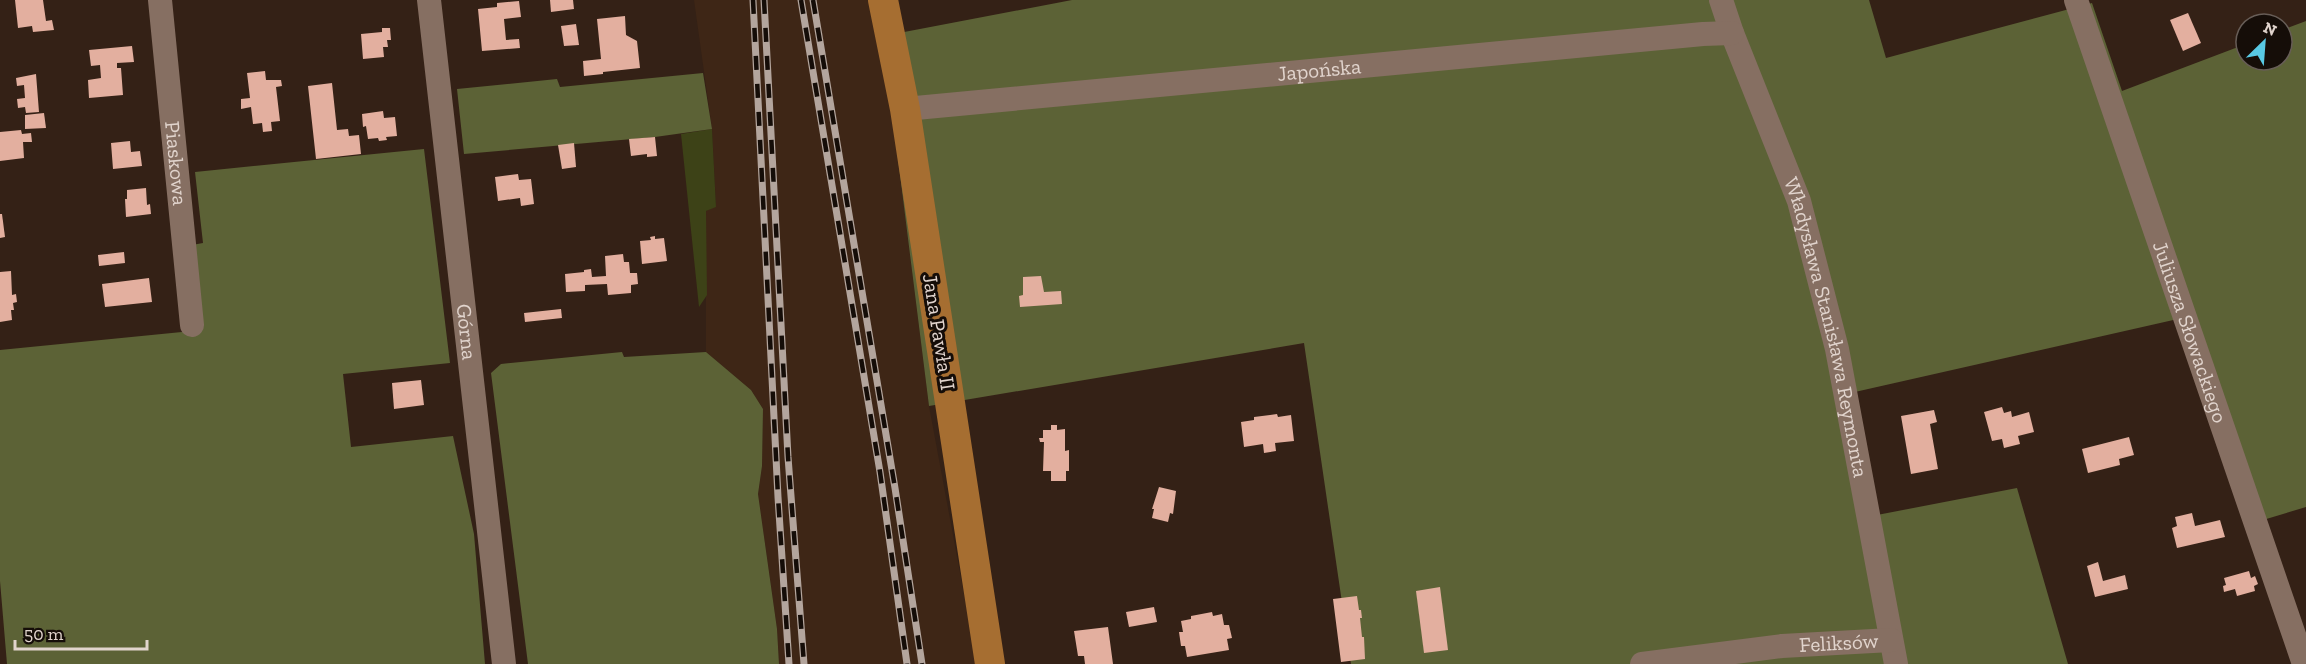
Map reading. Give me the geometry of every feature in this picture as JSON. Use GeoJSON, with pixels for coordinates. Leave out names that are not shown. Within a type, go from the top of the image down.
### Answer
{"type":"FeatureCollection","features":[{"type":"Feature","properties":{"kind":"main road","name":"Jana Pawła II"},"geometry":{"type":"LineString","coordinates":[[883,0],[905,108],[990,664]]}},
{"type":"Feature","properties":{"kind":"street","name":"Piaskowa"},"geometry":{"type":"LineString","coordinates":[[160,0],[192,325]]}},
{"type":"Feature","properties":{"kind":"street","name":"Górna"},"geometry":{"type":"LineString","coordinates":[[429,0],[504,664]]}},
{"type":"Feature","properties":{"kind":"street","name":"Władysława Stanisława Reymonta"},"geometry":{"type":"LineString","coordinates":[[1721,0],[1802,212],[1837,349],[1896,664]]}},
{"type":"Feature","properties":{"kind":"street","name":"Juliusza Słowackiego"},"geometry":{"type":"LineString","coordinates":[[2076,0],[2304,664]]}},
{"type":"Feature","properties":{"kind":"street","name":"Japońska"},"geometry":{"type":"LineString","coordinates":[[905,108],[1732,33]]}},
{"type":"Feature","properties":{"kind":"street","name":"Feliksów"},"geometry":{"type":"LineString","coordinates":[[1642,664],[1782,646],[1891,640]]}},
{"type":"Feature","properties":{"kind":"shaded area"},"geometry":{"type":"Polygon","coordinates":[[[694,0],[869,0],[892,111],[929,406],[977,664],[779,664],[777,629],[758,494],[762,466],[763,409],[751,390],[706,352],[706,211],[716,206],[712,129],[694,0]]]}},
{"type":"Feature","properties":{"kind":"green space"},"geometry":{"type":"Polygon","coordinates":[[[1072,0],[1869,0],[1886,58],[2092,3],[2122,91],[2234,49],[2234,72],[2294,72],[2294,26],[2306,21],[2306,507],[2263,520],[2191,316],[1846,394],[1877,515],[2017,488],[2068,664],[1351,664],[1304,343],[929,406],[892,111],[878,37],[1072,0]]]}},
{"type":"Feature","properties":{"kind":"green space"},"geometry":{"type":"Polygon","coordinates":[[[703,73],[712,129],[655,137],[464,154],[457,89],[557,79],[560,87],[703,73]]]}},
{"type":"Feature","properties":{"kind":"green space"},"geometry":{"type":"Polygon","coordinates":[[[712,129],[716,207],[706,211],[707,295],[699,307],[681,134],[712,129]]]}},
{"type":"Feature","properties":{"kind":"green space"},"geometry":{"type":"Polygon","coordinates":[[[424,149],[450,363],[343,374],[351,447],[453,436],[474,534],[485,664],[7,664],[0,581],[0,350],[202,330],[192,245],[203,243],[195,172],[424,149]]]}},
{"type":"Feature","properties":{"kind":"green space"},"geometry":{"type":"Polygon","coordinates":[[[622,352],[624,357],[706,352],[751,390],[763,409],[762,466],[758,494],[777,629],[779,664],[528,664],[491,373],[501,364],[622,352]]]}},
{"type":"Feature","properties":{"kind":"building"},"geometry":{"type":"Polygon","coordinates":[[[15,0],[43,0],[46,21],[52,20],[54,30],[33,32],[32,26],[18,28],[15,0]]]}},
{"type":"Feature","properties":{"kind":"building"},"geometry":{"type":"Polygon","coordinates":[[[550,0],[573,0],[574,9],[551,12],[550,0]]]}},
{"type":"Feature","properties":{"kind":"building"},"geometry":{"type":"Polygon","coordinates":[[[519,1],[521,17],[504,19],[506,40],[519,39],[520,48],[482,51],[478,9],[497,7],[497,3],[519,1]]]}},
{"type":"Feature","properties":{"kind":"building"},"geometry":{"type":"Polygon","coordinates":[[[2188,13],[2201,43],[2183,51],[2170,20],[2188,13]]]}},
{"type":"Feature","properties":{"kind":"building"},"geometry":{"type":"Polygon","coordinates":[[[625,16],[626,35],[637,41],[640,68],[584,76],[583,61],[601,59],[597,19],[625,16]]]}},
{"type":"Feature","properties":{"kind":"building"},"geometry":{"type":"Polygon","coordinates":[[[576,24],[579,45],[564,46],[561,26],[576,24]]]}},
{"type":"Feature","properties":{"kind":"building"},"geometry":{"type":"Polygon","coordinates":[[[382,28],[390,28],[391,40],[387,40],[388,47],[383,47],[384,57],[363,59],[361,34],[382,32],[382,28]]]}},
{"type":"Feature","properties":{"kind":"building"},"geometry":{"type":"Polygon","coordinates":[[[132,46],[134,62],[117,63],[117,68],[121,68],[123,95],[89,98],[88,80],[101,78],[100,65],[91,66],[89,50],[132,46]]]}},
{"type":"Feature","properties":{"kind":"building"},"geometry":{"type":"Polygon","coordinates":[[[265,71],[266,80],[281,80],[282,86],[276,87],[280,121],[271,122],[272,131],[263,132],[262,123],[253,124],[251,107],[241,109],[241,99],[250,98],[247,73],[265,71]]]}},
{"type":"Feature","properties":{"kind":"building"},"geometry":{"type":"Polygon","coordinates":[[[36,74],[39,112],[26,113],[25,107],[18,108],[17,99],[25,98],[24,85],[17,86],[16,78],[36,74]]]}},
{"type":"Feature","properties":{"kind":"building"},"geometry":{"type":"Polygon","coordinates":[[[332,83],[337,130],[348,129],[349,136],[359,135],[361,154],[316,159],[308,86],[332,83]]]}},
{"type":"Feature","properties":{"kind":"building"},"geometry":{"type":"Polygon","coordinates":[[[383,111],[384,118],[395,117],[397,136],[386,137],[387,140],[379,141],[378,138],[368,139],[366,126],[363,127],[362,114],[383,111]]]}},
{"type":"Feature","properties":{"kind":"building"},"geometry":{"type":"Polygon","coordinates":[[[44,113],[46,128],[25,129],[25,115],[44,113]]]}},
{"type":"Feature","properties":{"kind":"building"},"geometry":{"type":"Polygon","coordinates":[[[21,130],[22,134],[31,133],[32,142],[23,142],[24,158],[0,161],[0,132],[21,130]]]}},
{"type":"Feature","properties":{"kind":"building"},"geometry":{"type":"Polygon","coordinates":[[[655,137],[657,156],[647,157],[647,154],[631,156],[629,139],[655,137]]]}},
{"type":"Feature","properties":{"kind":"building"},"geometry":{"type":"Polygon","coordinates":[[[130,141],[131,152],[140,151],[142,166],[113,169],[111,143],[130,141]]]}},
{"type":"Feature","properties":{"kind":"building"},"geometry":{"type":"Polygon","coordinates":[[[574,143],[576,167],[562,169],[558,145],[574,143]]]}},
{"type":"Feature","properties":{"kind":"building"},"geometry":{"type":"Polygon","coordinates":[[[518,174],[519,180],[531,179],[534,204],[521,206],[520,198],[498,201],[495,177],[518,174]]]}},
{"type":"Feature","properties":{"kind":"building"},"geometry":{"type":"Polygon","coordinates":[[[146,188],[147,205],[150,204],[151,214],[126,217],[127,190],[146,188]]]}},
{"type":"Feature","properties":{"kind":"building"},"geometry":{"type":"Polygon","coordinates":[[[0,214],[2,214],[5,237],[0,238],[0,214]]]}},
{"type":"Feature","properties":{"kind":"building"},"geometry":{"type":"Polygon","coordinates":[[[655,236],[655,239],[664,238],[667,261],[642,264],[640,241],[651,240],[650,237],[655,236]]]}},
{"type":"Feature","properties":{"kind":"building"},"geometry":{"type":"Polygon","coordinates":[[[124,252],[125,263],[99,266],[98,255],[124,252]]]}},
{"type":"Feature","properties":{"kind":"building"},"geometry":{"type":"Polygon","coordinates":[[[623,254],[624,262],[629,262],[630,273],[637,273],[638,284],[631,285],[631,293],[608,295],[607,284],[585,285],[585,291],[566,292],[565,274],[591,269],[592,277],[606,276],[605,256],[623,254]]]}},
{"type":"Feature","properties":{"kind":"building"},"geometry":{"type":"Polygon","coordinates":[[[11,271],[12,295],[16,294],[17,302],[13,303],[14,310],[11,310],[12,320],[0,322],[0,272],[11,271]]]}},
{"type":"Feature","properties":{"kind":"building"},"geometry":{"type":"Polygon","coordinates":[[[1041,276],[1044,292],[1061,291],[1062,304],[1020,307],[1019,296],[1023,295],[1023,277],[1041,276]]]}},
{"type":"Feature","properties":{"kind":"building"},"geometry":{"type":"Polygon","coordinates":[[[149,278],[152,302],[105,307],[102,284],[149,278]]]}},
{"type":"Feature","properties":{"kind":"building"},"geometry":{"type":"Polygon","coordinates":[[[561,309],[562,318],[525,322],[524,313],[561,309]]]}},
{"type":"Feature","properties":{"kind":"building"},"geometry":{"type":"Polygon","coordinates":[[[421,380],[424,405],[394,409],[392,383],[421,380]]]}},
{"type":"Feature","properties":{"kind":"building"},"geometry":{"type":"Polygon","coordinates":[[[2002,407],[2004,413],[2011,411],[2012,417],[2029,412],[2034,432],[2018,436],[2020,444],[2004,448],[2002,439],[1992,441],[1984,412],[2002,407]]]}},
{"type":"Feature","properties":{"kind":"building"},"geometry":{"type":"Polygon","coordinates":[[[1934,410],[1937,422],[1930,424],[1938,469],[1911,474],[1901,416],[1934,410]]]}},
{"type":"Feature","properties":{"kind":"building"},"geometry":{"type":"Polygon","coordinates":[[[1277,414],[1278,417],[1291,415],[1294,441],[1275,443],[1276,451],[1264,453],[1263,444],[1244,447],[1241,422],[1254,420],[1254,417],[1277,414]]]}},
{"type":"Feature","properties":{"kind":"building"},"geometry":{"type":"Polygon","coordinates":[[[1051,425],[1057,425],[1057,430],[1065,429],[1065,451],[1069,450],[1069,471],[1066,471],[1066,481],[1051,481],[1051,471],[1043,471],[1044,442],[1040,442],[1039,438],[1043,438],[1043,430],[1051,430],[1051,425]]]}},
{"type":"Feature","properties":{"kind":"building"},"geometry":{"type":"Polygon","coordinates":[[[2129,437],[2134,455],[2119,459],[2120,465],[2088,473],[2082,449],[2129,437]]]}},
{"type":"Feature","properties":{"kind":"building"},"geometry":{"type":"Polygon","coordinates":[[[1159,487],[1176,491],[1173,514],[1170,513],[1168,522],[1152,518],[1154,509],[1152,509],[1159,487]]]}},
{"type":"Feature","properties":{"kind":"building"},"geometry":{"type":"Polygon","coordinates":[[[2192,513],[2195,526],[2220,520],[2225,537],[2177,548],[2172,528],[2177,526],[2175,517],[2192,513]]]}},
{"type":"Feature","properties":{"kind":"building"},"geometry":{"type":"Polygon","coordinates":[[[2098,562],[2103,581],[2125,575],[2128,589],[2095,597],[2087,566],[2098,562]]]}},
{"type":"Feature","properties":{"kind":"building"},"geometry":{"type":"Polygon","coordinates":[[[2249,571],[2251,578],[2255,576],[2258,584],[2254,586],[2255,591],[2237,596],[2235,589],[2224,592],[2223,586],[2226,585],[2224,578],[2249,571]]]}},
{"type":"Feature","properties":{"kind":"building"},"geometry":{"type":"Polygon","coordinates":[[[1440,587],[1448,650],[1424,653],[1416,591],[1440,587]]]}},
{"type":"Feature","properties":{"kind":"building"},"geometry":{"type":"Polygon","coordinates":[[[1357,596],[1359,610],[1361,610],[1365,659],[1341,662],[1333,599],[1357,596]]]}},
{"type":"Feature","properties":{"kind":"building"},"geometry":{"type":"Polygon","coordinates":[[[1154,607],[1157,622],[1129,627],[1126,612],[1154,607]]]}},
{"type":"Feature","properties":{"kind":"building"},"geometry":{"type":"Polygon","coordinates":[[[1212,612],[1213,616],[1222,614],[1224,625],[1229,625],[1232,638],[1227,639],[1229,650],[1187,657],[1185,646],[1181,646],[1179,632],[1183,632],[1181,621],[1191,619],[1191,616],[1212,612]]]}},
{"type":"Feature","properties":{"kind":"building"},"geometry":{"type":"Polygon","coordinates":[[[1108,627],[1113,664],[1085,664],[1084,656],[1078,656],[1074,631],[1108,627]]]}},
{"type":"Feature","properties":{"kind":"railway"},"geometry":{"type":"LineString","coordinates":[[753,0],[778,497],[789,664]]}},
{"type":"Feature","properties":{"kind":"railway"},"geometry":{"type":"LineString","coordinates":[[764,0],[788,457],[804,664]]}},
{"type":"Feature","properties":{"kind":"railway"},"geometry":{"type":"LineString","coordinates":[[801,0],[880,472],[907,664]]}},
{"type":"Feature","properties":{"kind":"railway"},"geometry":{"type":"LineString","coordinates":[[813,0],[895,488],[922,664]]}}]}
